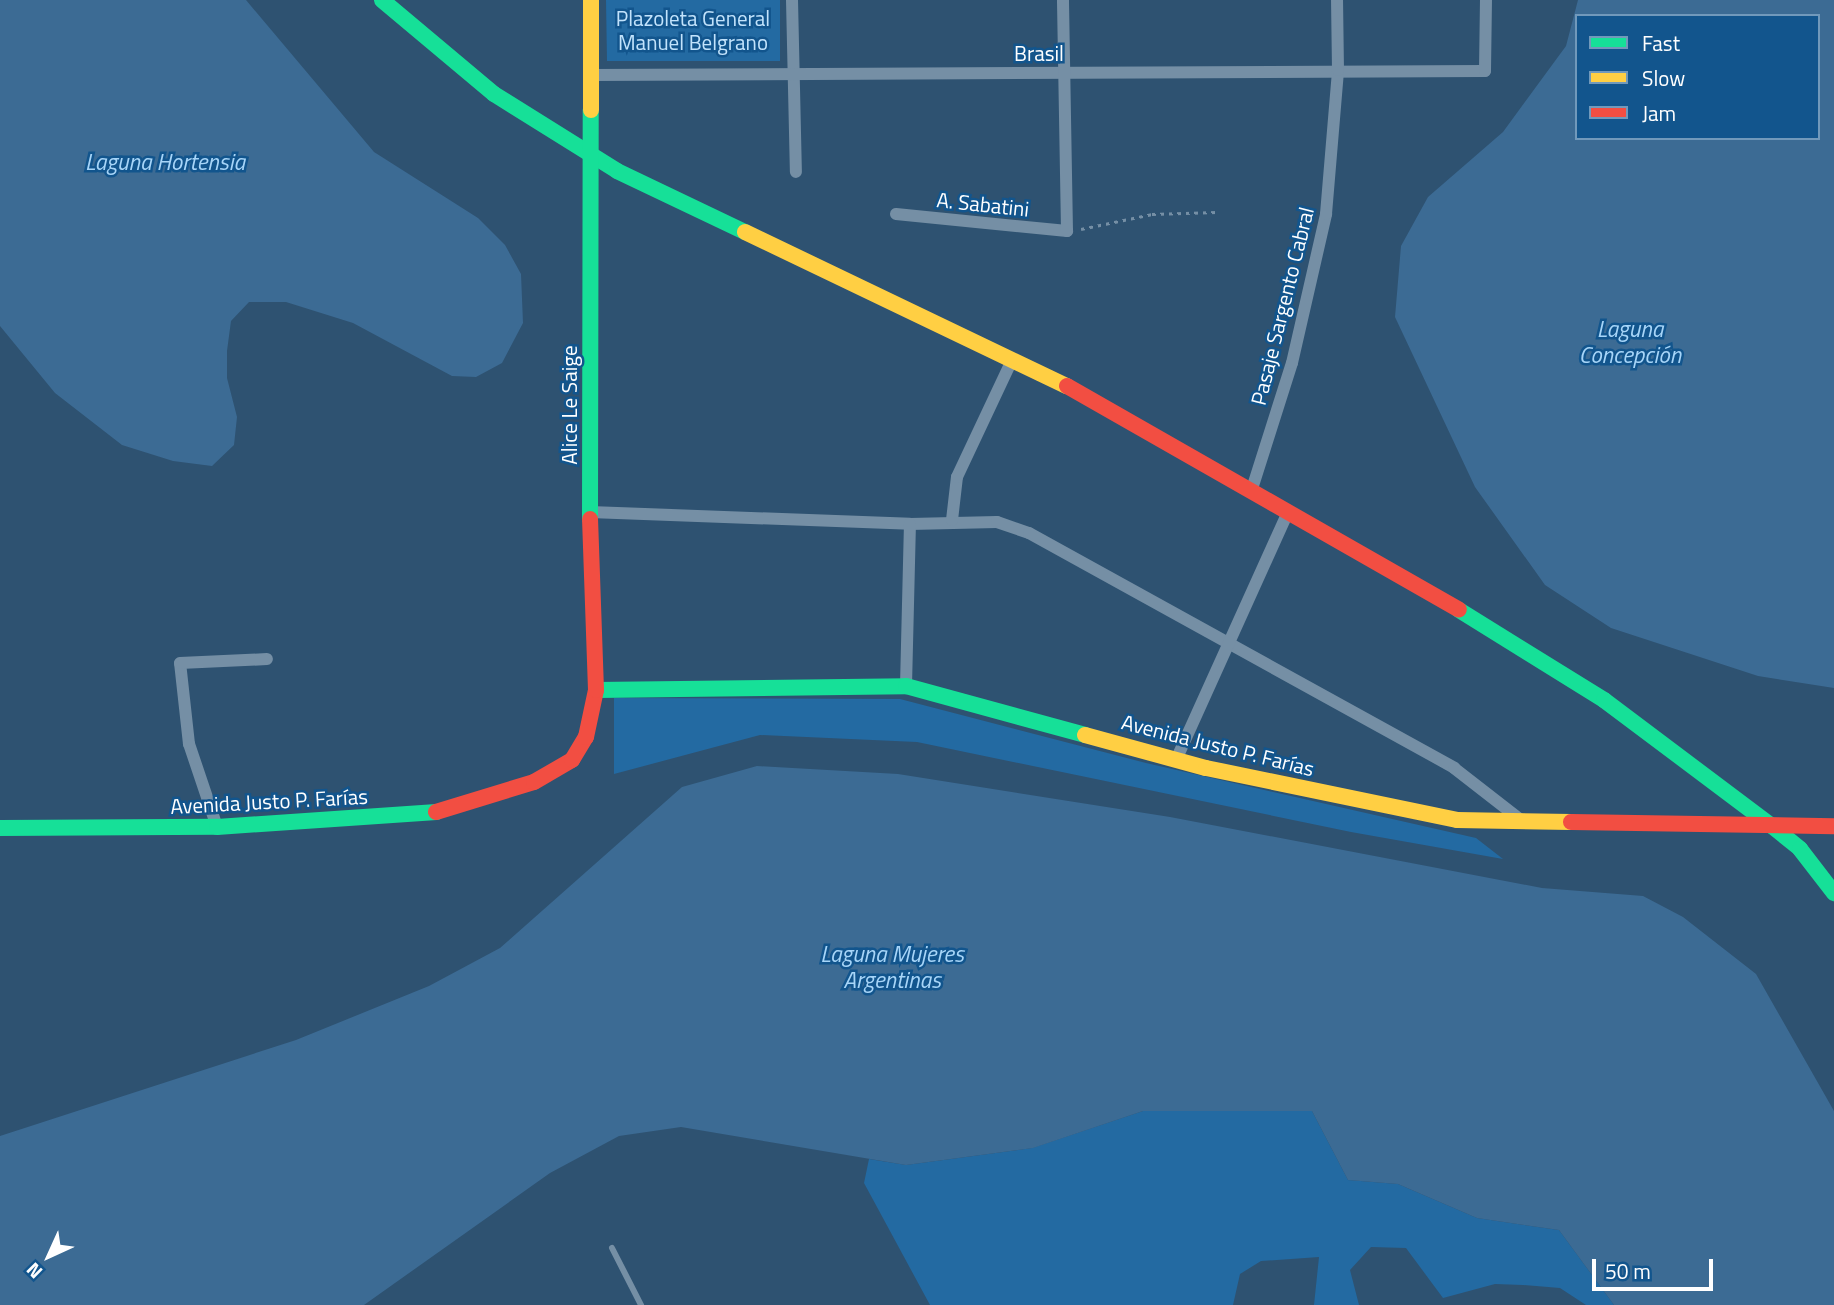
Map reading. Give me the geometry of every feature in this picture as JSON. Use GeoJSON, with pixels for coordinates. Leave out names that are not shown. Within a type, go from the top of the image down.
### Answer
{"type":"FeatureCollection","features":[{"type":"Feature","properties":{"kind":"street"},"geometry":{"type":"LineString","coordinates":[[382,0],[494,94],[617,172],[1012,360],[1500,634],[1604,700],[1772,826],[1800,849],[1834,893]]}},
{"type":"Feature","properties":{"kind":"street","name":"Alice Le Saige"},"geometry":{"type":"LineString","coordinates":[[534,782],[572,760],[586,737],[596,690],[590,512],[588,152],[592,0]]}},
{"type":"Feature","properties":{"kind":"street"},"geometry":{"type":"LineString","coordinates":[[792,0],[796,172]]}},
{"type":"Feature","properties":{"kind":"street"},"geometry":{"type":"LineString","coordinates":[[1063,0],[1067,232]]}},
{"type":"Feature","properties":{"kind":"street","name":"Pasaje Sargento Cabral"},"geometry":{"type":"LineString","coordinates":[[1251,492],[1292,363],[1326,215],[1338,70],[1337,0]]}},
{"type":"Feature","properties":{"kind":"street","name":"Brasil"},"geometry":{"type":"LineString","coordinates":[[592,75],[1485,71],[1486,0]]}},
{"type":"Feature","properties":{"kind":"street","name":"A. Sabatini"},"geometry":{"type":"LineString","coordinates":[[896,214],[1067,232]]}},
{"type":"Feature","properties":{"kind":"street"},"geometry":{"type":"LineString","coordinates":[[952,520],[957,477],[1012,360]]}},
{"type":"Feature","properties":{"kind":"street"},"geometry":{"type":"LineString","coordinates":[[590,512],[910,524],[952,520],[997,522],[1029,533],[1454,768],[1522,821]]}},
{"type":"Feature","properties":{"kind":"street"},"geometry":{"type":"LineString","coordinates":[[1177,760],[1287,514]]}},
{"type":"Feature","properties":{"kind":"street"},"geometry":{"type":"LineString","coordinates":[[906,686],[910,524]]}},
{"type":"Feature","properties":{"kind":"street"},"geometry":{"type":"LineString","coordinates":[[217,827],[189,744],[180,663],[267,659]]}},
{"type":"Feature","properties":{"kind":"street","name":"Avenida Justo P. Farías"},"geometry":{"type":"LineString","coordinates":[[596,690],[906,686],[1177,760],[1457,820],[1834,826]]}},
{"type":"Feature","properties":{"kind":"street","name":"Avenida Justo P. Farías"},"geometry":{"type":"LineString","coordinates":[[0,828],[217,827],[451,811],[534,782]]}},
{"type":"Feature","properties":{"kind":"lane"},"geometry":{"type":"LineString","coordinates":[[612,1248],[641,1305]]}},
{"type":"Feature","properties":{"kind":"path"},"geometry":{"type":"LineString","coordinates":[[1067,232],[1152,214],[1217,212]]}},
{"type":"Feature","properties":{"kind":"green space","name":"Plazoleta General Manuel Belgrano"},"geometry":{"type":"Polygon","coordinates":[[[606,0],[780,0],[780,61],[607,61],[606,0]]]}},
{"type":"Feature","properties":{"kind":"green space"},"geometry":{"type":"Polygon","coordinates":[[[614,698],[900,699],[1146,763],[1476,838],[1503,859],[1351,832],[917,742],[760,735],[614,774],[614,698]]]}},
{"type":"Feature","properties":{"kind":"green space"},"geometry":{"type":"Polygon","coordinates":[[[1143,1111],[1312,1111],[1348,1180],[1398,1184],[1477,1218],[1559,1230],[1614,1305],[1586,1305],[1560,1288],[1523,1285],[1495,1284],[1443,1298],[1406,1248],[1371,1247],[1350,1270],[1359,1305],[1314,1305],[1319,1257],[1261,1261],[1240,1274],[1233,1305],[930,1305],[864,1183],[869,1159],[906,1165],[1032,1148],[1143,1111]]]}},
{"type":"Feature","properties":{"kind":"water","name":"Laguna Hortensia"},"geometry":{"type":"Polygon","coordinates":[[[0,0],[246,0],[374,152],[478,218],[505,245],[521,274],[523,323],[502,363],[476,377],[452,376],[353,323],[286,302],[249,302],[231,321],[227,351],[227,378],[237,417],[234,445],[212,466],[173,461],[122,445],[55,393],[0,326],[0,0]]]}},
{"type":"Feature","properties":{"kind":"water","name":"Laguna Concepción"},"geometry":{"type":"Polygon","coordinates":[[[1578,0],[1834,0],[1834,688],[1758,676],[1611,628],[1545,585],[1475,487],[1395,317],[1401,246],[1428,197],[1503,132],[1566,46],[1578,0]]]}},
{"type":"Feature","properties":{"kind":"water","name":"Laguna Mujeres Argentinas"},"geometry":{"type":"Polygon","coordinates":[[[757,766],[898,774],[1170,817],[1542,888],[1643,896],[1683,917],[1756,974],[1834,1111],[1834,1305],[1614,1305],[1559,1230],[1477,1218],[1398,1184],[1348,1180],[1312,1111],[1143,1111],[1033,1148],[906,1165],[681,1127],[619,1136],[550,1173],[364,1305],[0,1305],[0,1136],[296,1040],[429,986],[500,948],[682,787],[757,766]]]}},
{"type":"Feature","properties":{"kind":"traffic: fast"},"geometry":{"type":"LineString","coordinates":[[382,0],[494,94],[617,171],[745,232]]}},
{"type":"Feature","properties":{"kind":"traffic: fast"},"geometry":{"type":"LineString","coordinates":[[590,519],[591,110]]}},
{"type":"Feature","properties":{"kind":"traffic: fast"},"geometry":{"type":"LineString","coordinates":[[1459,610],[1604,700],[1772,826],[1800,849],[1834,893]]}},
{"type":"Feature","properties":{"kind":"traffic: fast"},"geometry":{"type":"LineString","coordinates":[[596,690],[906,686],[1085,735]]}},
{"type":"Feature","properties":{"kind":"traffic: fast"},"geometry":{"type":"LineString","coordinates":[[0,828],[217,827],[436,812]]}},
{"type":"Feature","properties":{"kind":"traffic: slow"},"geometry":{"type":"LineString","coordinates":[[591,0],[591,110]]}},
{"type":"Feature","properties":{"kind":"traffic: slow"},"geometry":{"type":"LineString","coordinates":[[745,232],[1067,386]]}},
{"type":"Feature","properties":{"kind":"traffic: slow"},"geometry":{"type":"LineString","coordinates":[[1085,735],[1206,768],[1457,820],[1571,822]]}},
{"type":"Feature","properties":{"kind":"traffic: jam"},"geometry":{"type":"LineString","coordinates":[[1067,386],[1459,610]]}},
{"type":"Feature","properties":{"kind":"traffic: jam"},"geometry":{"type":"LineString","coordinates":[[436,812],[534,782],[572,760],[586,737],[596,690],[590,519]]}},
{"type":"Feature","properties":{"kind":"traffic: jam"},"geometry":{"type":"LineString","coordinates":[[1571,822],[1834,826]]}}]}
